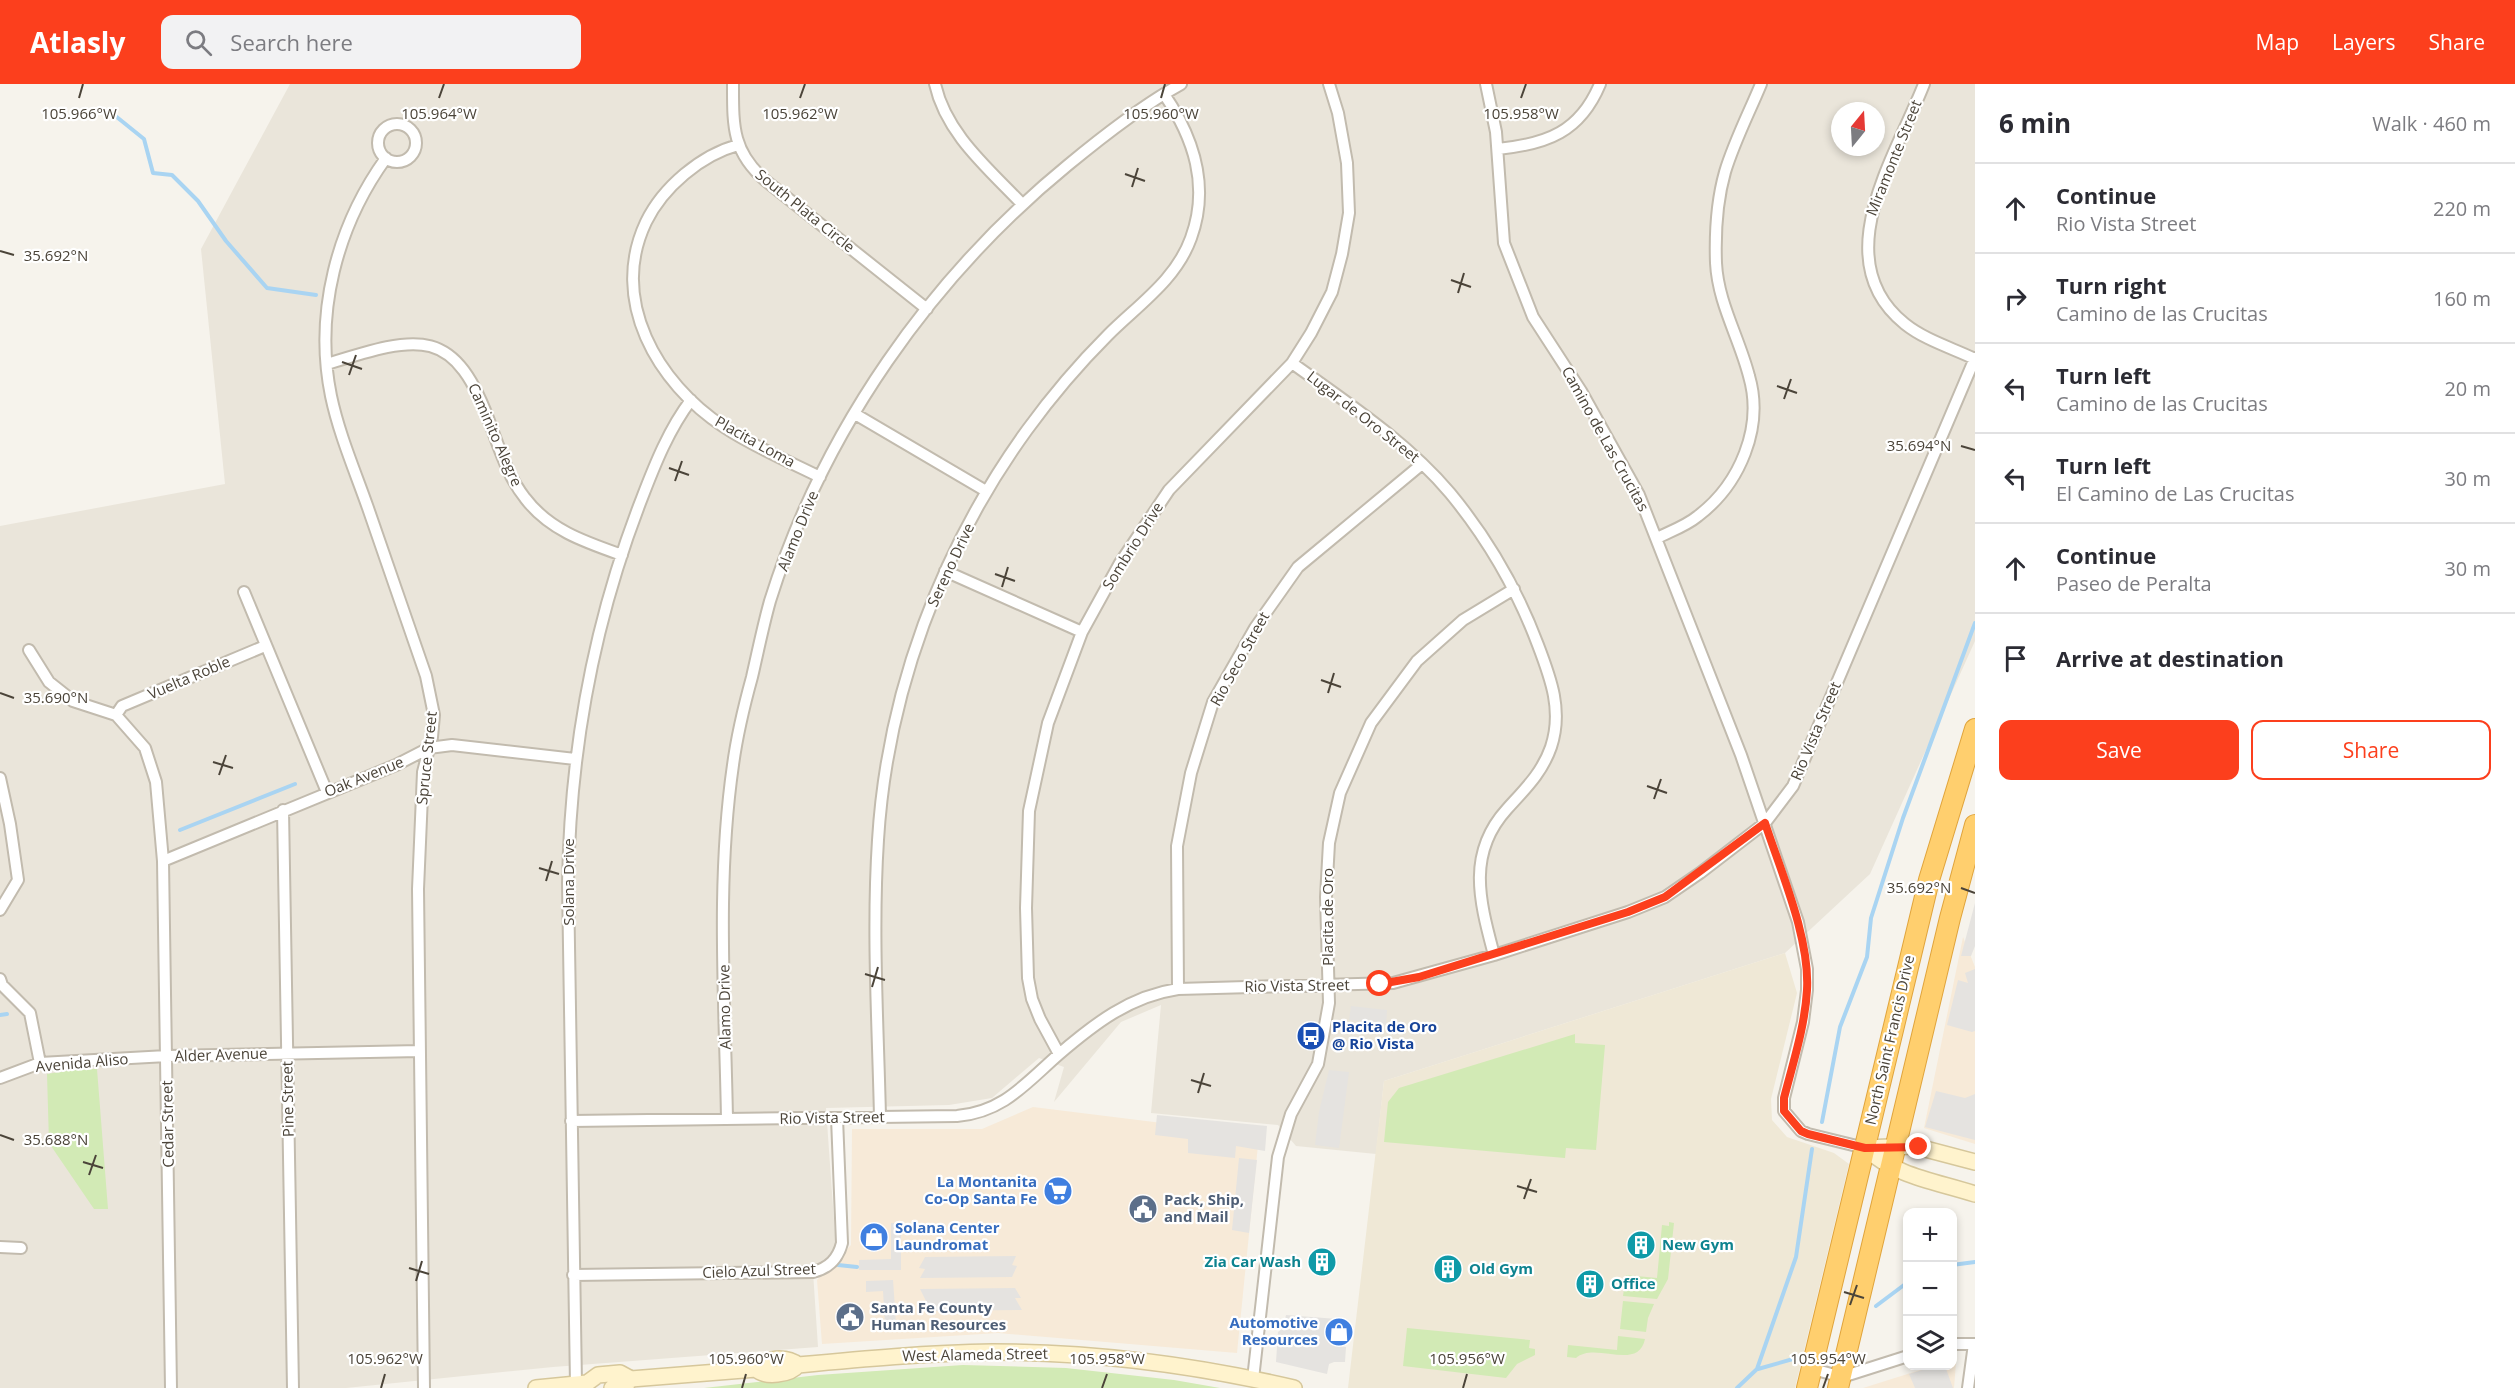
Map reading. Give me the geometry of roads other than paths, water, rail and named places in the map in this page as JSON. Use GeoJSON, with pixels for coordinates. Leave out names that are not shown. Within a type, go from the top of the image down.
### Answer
{"type":"FeatureCollection","features":[{"type":"Feature","properties":{"kind":"highway","name":"North Saint Francis Drive"},"geometry":{"type":"LineString","coordinates":[[1807,1388],[1813,1369],[1857,1146],[1934,861],[1975,729]]}},
{"type":"Feature","properties":{"kind":"highway","name":"North Saint Francis Drive"},"geometry":{"type":"LineString","coordinates":[[1840,1382],[1958,885],[1975,825]]}},
{"type":"Feature","properties":{"kind":"street","name":"South Plata Circle"},"geometry":{"type":"LineString","coordinates":[[733,84],[734,126],[738,145],[750,165],[766,181],[927,309]]}},
{"type":"Feature","properties":{"kind":"street"},"geometry":{"type":"LineString","coordinates":[[935,84],[948,119],[966,145],[1022,204]]}},
{"type":"Feature","properties":{"kind":"street","name":"Sombrio Drive"},"geometry":{"type":"LineString","coordinates":[[1059,1054],[1040,1019],[1029,989],[1026,908],[1029,811],[1048,723],[1082,632],[1120,563],[1169,489],[1292,363],[1311,333],[1332,292],[1349,213],[1347,164],[1338,113],[1329,84]]}},
{"type":"Feature","properties":{"kind":"street","name":"Camino de Las Crucitas"},"geometry":{"type":"LineString","coordinates":[[1486,84],[1498,149],[1504,243],[1533,317],[1581,391],[1639,495],[1658,538],[1765,823]]}},
{"type":"Feature","properties":{"kind":"street"},"geometry":{"type":"LineString","coordinates":[[1498,149],[1535,144],[1556,136],[1579,118],[1600,84]]}},
{"type":"Feature","properties":{"kind":"street"},"geometry":{"type":"LineString","coordinates":[[1658,538],[1686,524],[1706,509],[1730,480],[1748,446],[1754,411],[1752,387],[1721,292],[1716,262],[1721,192],[1726,171],[1761,84]]}},
{"type":"Feature","properties":{"kind":"street","name":"Miramonte Street"},"geometry":{"type":"LineString","coordinates":[[1924,84],[1873,207],[1868,231],[1869,266],[1882,298],[1903,323],[1924,336],[1975,358]]}},
{"type":"Feature","properties":{"kind":"street","name":"Alamo Drive"},"geometry":{"type":"LineString","coordinates":[[727,1119],[723,868],[733,763],[739,728],[771,599],[790,546],[820,477],[855,414],[886,364],[927,309],[979,247],[1022,204],[1084,152],[1173,87]]}},
{"type":"Feature","properties":{"kind":"street","name":"Sereno Drive"},"geometry":{"type":"LineString","coordinates":[[880,1117],[876,908],[881,805],[903,692],[914,652],[945,571],[986,491],[1058,390],[1105,338],[1169,277],[1186,251],[1200,204],[1199,176],[1197,161],[1173,87]]}},
{"type":"Feature","properties":{"kind":"street","name":"Placita Loma"},"geometry":{"type":"LineString","coordinates":[[738,145],[709,158],[671,187],[650,214],[636,249],[632,286],[635,309],[641,330],[656,356],[706,415],[739,436],[820,477]]}},
{"type":"Feature","properties":{"kind":"street","name":"Spruce Street"},"geometry":{"type":"LineString","coordinates":[[386,158],[358,206],[337,260],[327,314],[327,364],[331,394],[341,431],[426,676],[434,715],[423,772],[418,889],[424,1388]]}},
{"type":"Feature","properties":{"kind":"street","name":"Caminito Alegre"},"geometry":{"type":"LineString","coordinates":[[327,364],[379,348],[402,344],[425,345],[446,353],[472,380],[509,473],[525,499],[536,511],[562,531],[622,555]]}},
{"type":"Feature","properties":{"kind":"street","name":"Rio Vista Street"},"geometry":{"type":"LineString","coordinates":[[571,1122],[957,1116],[980,1113],[1002,1103],[1014,1094],[1059,1054],[1109,1015],[1130,1002],[1153,994],[1178,989],[1393,983],[1494,955],[1628,912],[1665,897],[1765,823],[1793,786],[1975,358]]}},
{"type":"Feature","properties":{"kind":"street","name":"Lugar de Oro Street"},"geometry":{"type":"LineString","coordinates":[[1292,363],[1361,412],[1422,464],[1449,492],[1495,555],[1514,589],[1548,671],[1554,692],[1556,721],[1551,747],[1539,772],[1497,821],[1482,856],[1479,894],[1494,955]]}},
{"type":"Feature","properties":{"kind":"street","name":"Solana Drive"},"geometry":{"type":"LineString","coordinates":[[585,1385],[573,1275],[568,838],[575,759],[593,656],[622,555],[657,463],[677,419],[691,400]]}},
{"type":"Feature","properties":{"kind":"street"},"geometry":{"type":"LineString","coordinates":[[855,414],[986,491]]}},
{"type":"Feature","properties":{"kind":"street","name":"Rio Seco Street"},"geometry":{"type":"LineString","coordinates":[[1178,989],[1177,846],[1191,773],[1214,702],[1254,628],[1298,567],[1422,464]]}},
{"type":"Feature","properties":{"kind":"street"},"geometry":{"type":"LineString","coordinates":[[945,571],[1082,632]]}},
{"type":"Feature","properties":{"kind":"street","name":"Placita de Oro"},"geometry":{"type":"LineString","coordinates":[[1253,1379],[1278,1157],[1291,1114],[1318,1064],[1329,1003],[1326,897],[1329,843],[1340,793],[1371,723],[1417,661],[1463,620],[1514,589]]}},
{"type":"Feature","properties":{"kind":"street"},"geometry":{"type":"LineString","coordinates":[[244,592],[327,792]]}},
{"type":"Feature","properties":{"kind":"street","name":"Vuelta Roble"},"geometry":{"type":"LineString","coordinates":[[116,715],[122,706],[265,646]]}},
{"type":"Feature","properties":{"kind":"street"},"geometry":{"type":"LineString","coordinates":[[29,650],[49,682],[73,701],[116,715]]}},
{"type":"Feature","properties":{"kind":"street","name":"Cedar Street"},"geometry":{"type":"LineString","coordinates":[[116,715],[145,748],[156,782],[162,861],[167,1056],[171,1388]]}},
{"type":"Feature","properties":{"kind":"street","name":"Oak Avenue"},"geometry":{"type":"LineString","coordinates":[[162,861],[396,765],[429,748],[452,745],[575,759]]}},
{"type":"Feature","properties":{"kind":"street"},"geometry":{"type":"LineString","coordinates":[[0,778],[10,824],[18,880],[0,910]]}},
{"type":"Feature","properties":{"kind":"street","name":"Pine Street"},"geometry":{"type":"LineString","coordinates":[[283,810],[293,1388]]}},
{"type":"Feature","properties":{"kind":"street"},"geometry":{"type":"LineString","coordinates":[[1765,823],[1798,922],[1807,969],[1806,1004],[1784,1098],[1784,1111],[1801,1131],[1808,1134],[1857,1146],[1919,1147],[1975,1162]]}},
{"type":"Feature","properties":{"kind":"street"},"geometry":{"type":"LineString","coordinates":[[0,979],[2,985],[30,1013],[40,1063]]}},
{"type":"Feature","properties":{"kind":"street","name":"Alder Avenue"},"geometry":{"type":"LineString","coordinates":[[167,1056],[420,1051]]}},
{"type":"Feature","properties":{"kind":"street","name":"Avenida Aliso"},"geometry":{"type":"LineString","coordinates":[[0,1078],[40,1063],[167,1056]]}},
{"type":"Feature","properties":{"kind":"street","name":"Cielo Azul Street"},"geometry":{"type":"LineString","coordinates":[[573,1275],[813,1272],[826,1268],[838,1255],[842,1243],[837,1118]]}},
{"type":"Feature","properties":{"kind":"street"},"geometry":{"type":"LineString","coordinates":[[1857,1146],[1890,1167],[1908,1175],[1975,1194]]}},
{"type":"Feature","properties":{"kind":"street"},"geometry":{"type":"LineString","coordinates":[[0,1247],[21,1248]]}},
{"type":"Feature","properties":{"kind":"street"},"geometry":{"type":"LineString","coordinates":[[1957,1344],[1974,1344],[1968,1388]]}},
{"type":"Feature","properties":{"kind":"street","name":"West Alameda Street"},"geometry":{"type":"LineString","coordinates":[[536,1388],[585,1385],[598,1375],[620,1373],[631,1379],[756,1368],[764,1361],[787,1359],[798,1365],[948,1353],[1042,1353],[1136,1360],[1294,1388]]}},
{"type":"Feature","properties":{"kind":"street"},"geometry":{"type":"LineString","coordinates":[[1813,1369],[1840,1382],[1903,1358]]}},
{"type":"Feature","properties":{"kind":"street","name":"West Alameda Street"},"geometry":{"type":"LineString","coordinates":[[612,1388],[625,1386],[631,1379]]}},
{"type":"Feature","properties":{"kind":"waterway"},"geometry":{"type":"LineString","coordinates":[[113,114],[144,139],[153,173],[172,175],[198,201],[226,241],[267,288],[316,295]]}},
{"type":"Feature","properties":{"kind":"waterway"},"geometry":{"type":"LineString","coordinates":[[1822,1122],[1840,1027],[1867,957],[1871,918],[1903,818],[1975,623]]}},
{"type":"Feature","properties":{"kind":"waterway"},"geometry":{"type":"LineString","coordinates":[[180,830],[295,784]]}},
{"type":"Feature","properties":{"kind":"waterway"},"geometry":{"type":"LineString","coordinates":[[0,1015],[7,1014]]}},
{"type":"Feature","properties":{"kind":"waterway"},"geometry":{"type":"LineString","coordinates":[[1737,1388],[1757,1369],[1796,1257],[1812,1149]]}},
{"type":"Feature","properties":{"kind":"waterway"},"geometry":{"type":"LineString","coordinates":[[1957,1264],[1975,1262]]}},
{"type":"Feature","properties":{"kind":"waterway"},"geometry":{"type":"LineString","coordinates":[[838,1265],[857,1267]]}},
{"type":"Feature","properties":{"kind":"waterway"},"geometry":{"type":"LineString","coordinates":[[1876,1306],[1903,1286]]}},
{"type":"Feature","properties":{"kind":"waterway"},"geometry":{"type":"LineString","coordinates":[[1758,1369],[1800,1357]]}},
{"type":"Feature","properties":{"kind":"place","name":"Placita de Oro @ Rio Vista"},"geometry":{"type":"Point","coordinates":[1311,1036]}},
{"type":"Feature","properties":{"kind":"place","name":"La Montanita Co-Op Santa Fe"},"geometry":{"type":"Point","coordinates":[1058,1191]}},
{"type":"Feature","properties":{"kind":"place","name":"Pack, Ship, and Mail"},"geometry":{"type":"Point","coordinates":[1143,1209]}},
{"type":"Feature","properties":{"kind":"place","name":"Solana Center Laundromat"},"geometry":{"type":"Point","coordinates":[874,1237]}},
{"type":"Feature","properties":{"kind":"place","name":"New Gym"},"geometry":{"type":"Point","coordinates":[1641,1245]}},
{"type":"Feature","properties":{"kind":"place","name":"Zia Car Wash"},"geometry":{"type":"Point","coordinates":[1322,1262]}},
{"type":"Feature","properties":{"kind":"place","name":"Old Gym"},"geometry":{"type":"Point","coordinates":[1448,1269]}},
{"type":"Feature","properties":{"kind":"place","name":"Office"},"geometry":{"type":"Point","coordinates":[1590,1284]}},
{"type":"Feature","properties":{"kind":"place","name":"Santa Fe County Human Resources"},"geometry":{"type":"Point","coordinates":[850,1317]}},
{"type":"Feature","properties":{"kind":"place","name":"Automotive Resources"},"geometry":{"type":"Point","coordinates":[1339,1332]}}]}
